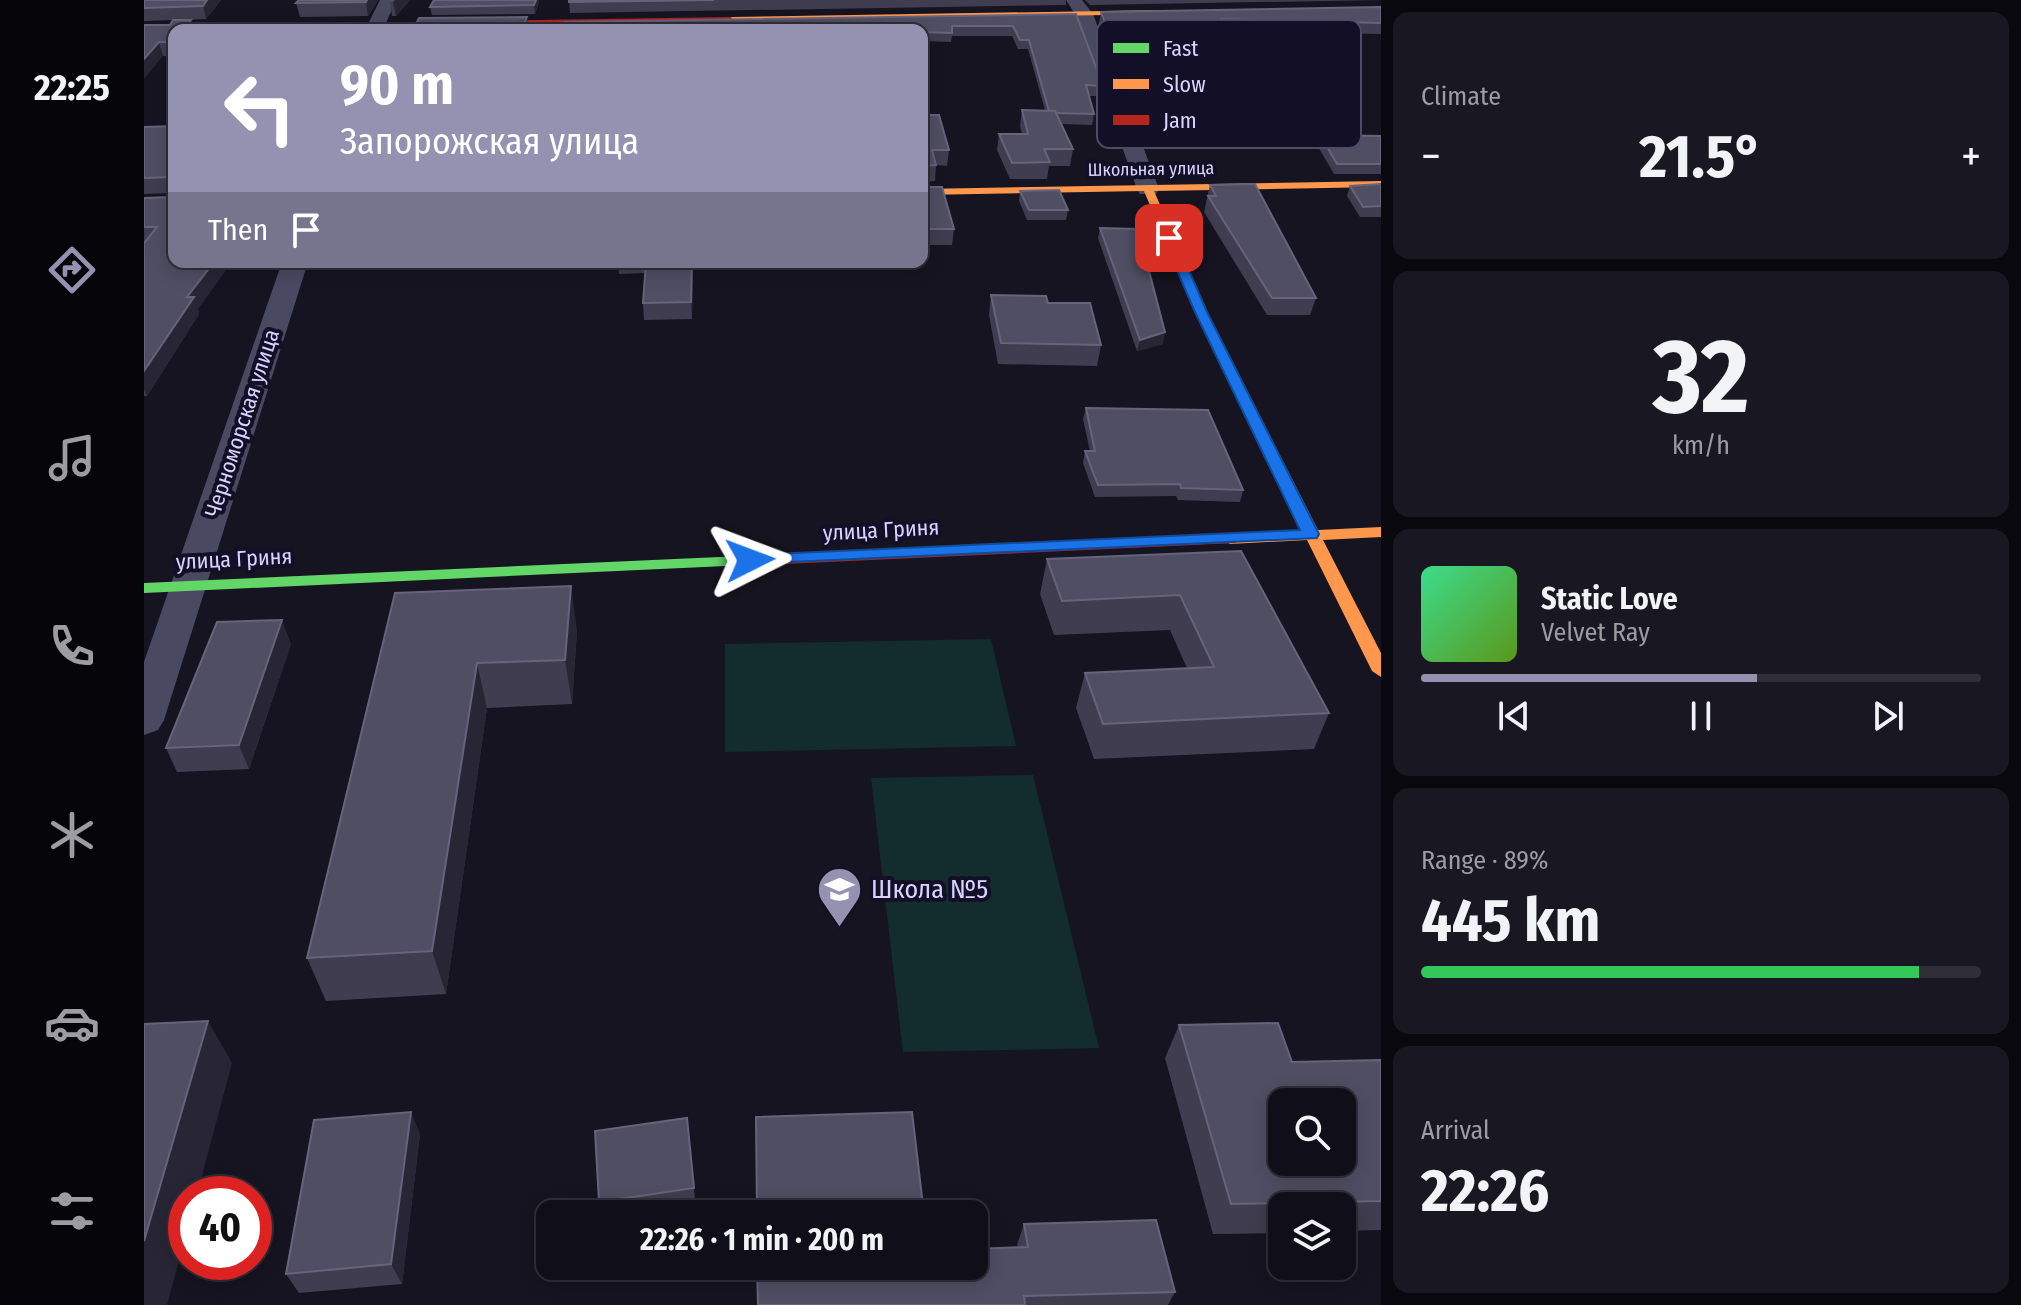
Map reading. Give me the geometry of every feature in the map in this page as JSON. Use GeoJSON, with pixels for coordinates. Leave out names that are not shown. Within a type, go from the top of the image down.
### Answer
{"type":"FeatureCollection","features":[{"type":"Feature","properties":{"kind":"street"},"geometry":{"type":"LineString","coordinates":[[377,24],[388,0]]}},
{"type":"Feature","properties":{"kind":"street"},"geometry":{"type":"LineString","coordinates":[[1079,7],[1097,54]]}},
{"type":"Feature","properties":{"kind":"street"},"geometry":{"type":"LineString","coordinates":[[509,24],[1079,7],[1178,12]]}},
{"type":"Feature","properties":{"kind":"street"},"geometry":{"type":"LineString","coordinates":[[144,29],[168,29]]}},
{"type":"Feature","properties":{"kind":"street"},"geometry":{"type":"LineString","coordinates":[[1132,148],[1201,312],[1381,671]]}},
{"type":"Feature","properties":{"kind":"street","name":"Школьная улица"},"geometry":{"type":"LineString","coordinates":[[928,192],[1381,184]]}},
{"type":"Feature","properties":{"kind":"street","name":"Черноморская улица"},"geometry":{"type":"LineString","coordinates":[[144,720],[293,268]]}},
{"type":"Feature","properties":{"kind":"street","name":"улица Гриня"},"geometry":{"type":"LineString","coordinates":[[144,588],[1381,532]]}},
{"type":"Feature","properties":{"kind":"green space"},"geometry":{"type":"Polygon","coordinates":[[[991,639],[1016,746],[725,752],[725,644],[991,639]]]}},
{"type":"Feature","properties":{"kind":"green space"},"geometry":{"type":"Polygon","coordinates":[[[1033,775],[1099,1048],[903,1052],[871,778],[1033,775]]]}},
{"type":"Feature","properties":{"kind":"building"},"geometry":{"type":"Polygon","coordinates":[[[144,0],[207,0],[203,6],[144,8],[144,0]]]}},
{"type":"Feature","properties":{"kind":"building"},"geometry":{"type":"Polygon","coordinates":[[[299,0],[367,0],[296,3],[299,0]]]}},
{"type":"Feature","properties":{"kind":"building"},"geometry":{"type":"Polygon","coordinates":[[[434,0],[536,0],[534,5],[430,7],[434,0]]]}},
{"type":"Feature","properties":{"kind":"building"},"geometry":{"type":"Polygon","coordinates":[[[569,0],[714,0],[569,2],[569,0]]]}},
{"type":"Feature","properties":{"kind":"building"},"geometry":{"type":"Polygon","coordinates":[[[1381,7],[1381,23],[1361,22],[1361,20],[1104,20],[1101,12],[1381,7]]]}},
{"type":"Feature","properties":{"kind":"building"},"geometry":{"type":"Polygon","coordinates":[[[1076,14],[1097,70],[1097,86],[1086,85],[1094,114],[1049,111],[1029,40],[1020,40],[1013,26],[952,26],[952,33],[928,32],[928,24],[565,22],[1076,14]]]}},
{"type":"Feature","properties":{"kind":"building"},"geometry":{"type":"Polygon","coordinates":[[[527,17],[524,24],[416,24],[419,18],[527,17]]]}},
{"type":"Feature","properties":{"kind":"building"},"geometry":{"type":"Polygon","coordinates":[[[173,20],[191,20],[188,24],[171,24],[173,20]]]}},
{"type":"Feature","properties":{"kind":"building"},"geometry":{"type":"Polygon","coordinates":[[[284,23],[378,23],[377,24],[284,23]]]}},
{"type":"Feature","properties":{"kind":"building"},"geometry":{"type":"Polygon","coordinates":[[[144,25],[168,25],[168,42],[159,42],[144,59],[144,25]]]}},
{"type":"Feature","properties":{"kind":"building"},"geometry":{"type":"Polygon","coordinates":[[[1022,110],[1055,111],[1073,149],[1044,149],[1050,162],[1012,163],[999,134],[1028,134],[1022,110]]]}},
{"type":"Feature","properties":{"kind":"building"},"geometry":{"type":"Polygon","coordinates":[[[928,115],[939,115],[949,150],[932,150],[936,165],[928,166],[928,115]]]}},
{"type":"Feature","properties":{"kind":"building"},"geometry":{"type":"Polygon","coordinates":[[[168,126],[168,177],[144,178],[144,127],[168,126]]]}},
{"type":"Feature","properties":{"kind":"building"},"geometry":{"type":"Polygon","coordinates":[[[1361,136],[1381,136],[1381,164],[1337,164],[1328,148],[1361,148],[1361,136]]]}},
{"type":"Feature","properties":{"kind":"building"},"geometry":{"type":"Polygon","coordinates":[[[1255,184],[1316,298],[1272,298],[1208,196],[1216,196],[1210,185],[1255,184]]]}},
{"type":"Feature","properties":{"kind":"building"},"geometry":{"type":"Polygon","coordinates":[[[1381,184],[1381,206],[1363,207],[1350,186],[1381,184]]]}},
{"type":"Feature","properties":{"kind":"building"},"geometry":{"type":"Polygon","coordinates":[[[928,187],[942,187],[954,229],[928,229],[928,187]]]}},
{"type":"Feature","properties":{"kind":"building"},"geometry":{"type":"Polygon","coordinates":[[[1059,190],[1068,210],[1029,210],[1020,191],[1059,190]]]}},
{"type":"Feature","properties":{"kind":"building"},"geometry":{"type":"Polygon","coordinates":[[[168,197],[168,268],[209,268],[187,297],[194,297],[144,371],[144,243],[157,227],[144,227],[144,198],[168,197]]]}},
{"type":"Feature","properties":{"kind":"building"},"geometry":{"type":"Polygon","coordinates":[[[1100,228],[1138,229],[1165,332],[1140,340],[1100,228]]]}},
{"type":"Feature","properties":{"kind":"building"},"geometry":{"type":"Polygon","coordinates":[[[646,268],[692,268],[691,302],[643,303],[646,268]]]}},
{"type":"Feature","properties":{"kind":"building"},"geometry":{"type":"Polygon","coordinates":[[[991,295],[1046,296],[1048,303],[1090,303],[1101,345],[1001,343],[991,295]]]}},
{"type":"Feature","properties":{"kind":"building"},"geometry":{"type":"Polygon","coordinates":[[[1086,408],[1208,410],[1243,490],[1181,488],[1180,484],[1098,485],[1085,451],[1095,451],[1086,408]]]}},
{"type":"Feature","properties":{"kind":"building"},"geometry":{"type":"Polygon","coordinates":[[[1241,551],[1329,713],[1103,724],[1085,673],[1214,667],[1180,595],[1062,601],[1047,559],[1241,551]]]}},
{"type":"Feature","properties":{"kind":"building"},"geometry":{"type":"Polygon","coordinates":[[[571,586],[565,660],[477,663],[432,951],[307,958],[395,593],[571,586]]]}},
{"type":"Feature","properties":{"kind":"building"},"geometry":{"type":"Polygon","coordinates":[[[282,620],[239,745],[166,748],[217,622],[282,620]]]}},
{"type":"Feature","properties":{"kind":"building"},"geometry":{"type":"Polygon","coordinates":[[[208,1021],[144,1241],[144,1024],[208,1021]]]}},
{"type":"Feature","properties":{"kind":"building"},"geometry":{"type":"Polygon","coordinates":[[[1278,1023],[1292,1062],[1381,1060],[1381,1201],[1356,1202],[1356,1192],[1268,1192],[1268,1203],[1231,1204],[1179,1025],[1278,1023]]]}},
{"type":"Feature","properties":{"kind":"building"},"geometry":{"type":"Polygon","coordinates":[[[411,1112],[391,1264],[286,1274],[314,1120],[411,1112]]]}},
{"type":"Feature","properties":{"kind":"building"},"geometry":{"type":"Polygon","coordinates":[[[912,1112],[922,1200],[757,1200],[756,1117],[912,1112]]]}},
{"type":"Feature","properties":{"kind":"building"},"geometry":{"type":"Polygon","coordinates":[[[687,1118],[694,1188],[599,1200],[595,1131],[687,1118]]]}},
{"type":"Feature","properties":{"kind":"building"},"geometry":{"type":"Polygon","coordinates":[[[1156,1220],[1175,1292],[1024,1296],[1025,1305],[758,1305],[757,1280],[988,1280],[988,1248],[1028,1247],[1024,1224],[1156,1220]]]}},
{"type":"Feature","properties":{"kind":"traffic: fast"},"geometry":{"type":"LineString","coordinates":[[144,588],[784,559]]}},
{"type":"Feature","properties":{"kind":"traffic: slow"},"geometry":{"type":"LineString","coordinates":[[731,19],[1163,12]]}},
{"type":"Feature","properties":{"kind":"traffic: slow"},"geometry":{"type":"LineString","coordinates":[[928,192],[1381,184]]}},
{"type":"Feature","properties":{"kind":"traffic: slow"},"geometry":{"type":"LineString","coordinates":[[1148,189],[1201,312],[1381,671]]}},
{"type":"Feature","properties":{"kind":"traffic: slow"},"geometry":{"type":"LineString","coordinates":[[1230,539],[1381,532]]}},
{"type":"Feature","properties":{"kind":"traffic: jam"},"geometry":{"type":"LineString","coordinates":[[438,24],[731,19]]}},
{"type":"Feature","properties":{"kind":"traffic: jam"},"geometry":{"type":"LineString","coordinates":[[144,29],[168,29]]}},
{"type":"Feature","properties":{"kind":"traffic: jam"},"geometry":{"type":"LineString","coordinates":[[784,559],[1230,539]]}},
{"type":"Feature","properties":{"kind":"place","name":"Школа №5"},"geometry":{"type":"Point","coordinates":[840,928]}},
{"type":"Feature","properties":{"kind":"route"},"geometry":{"type":"LineString","coordinates":[[750,560],[1311,534],[1201,312],[1169,238]]}}]}
